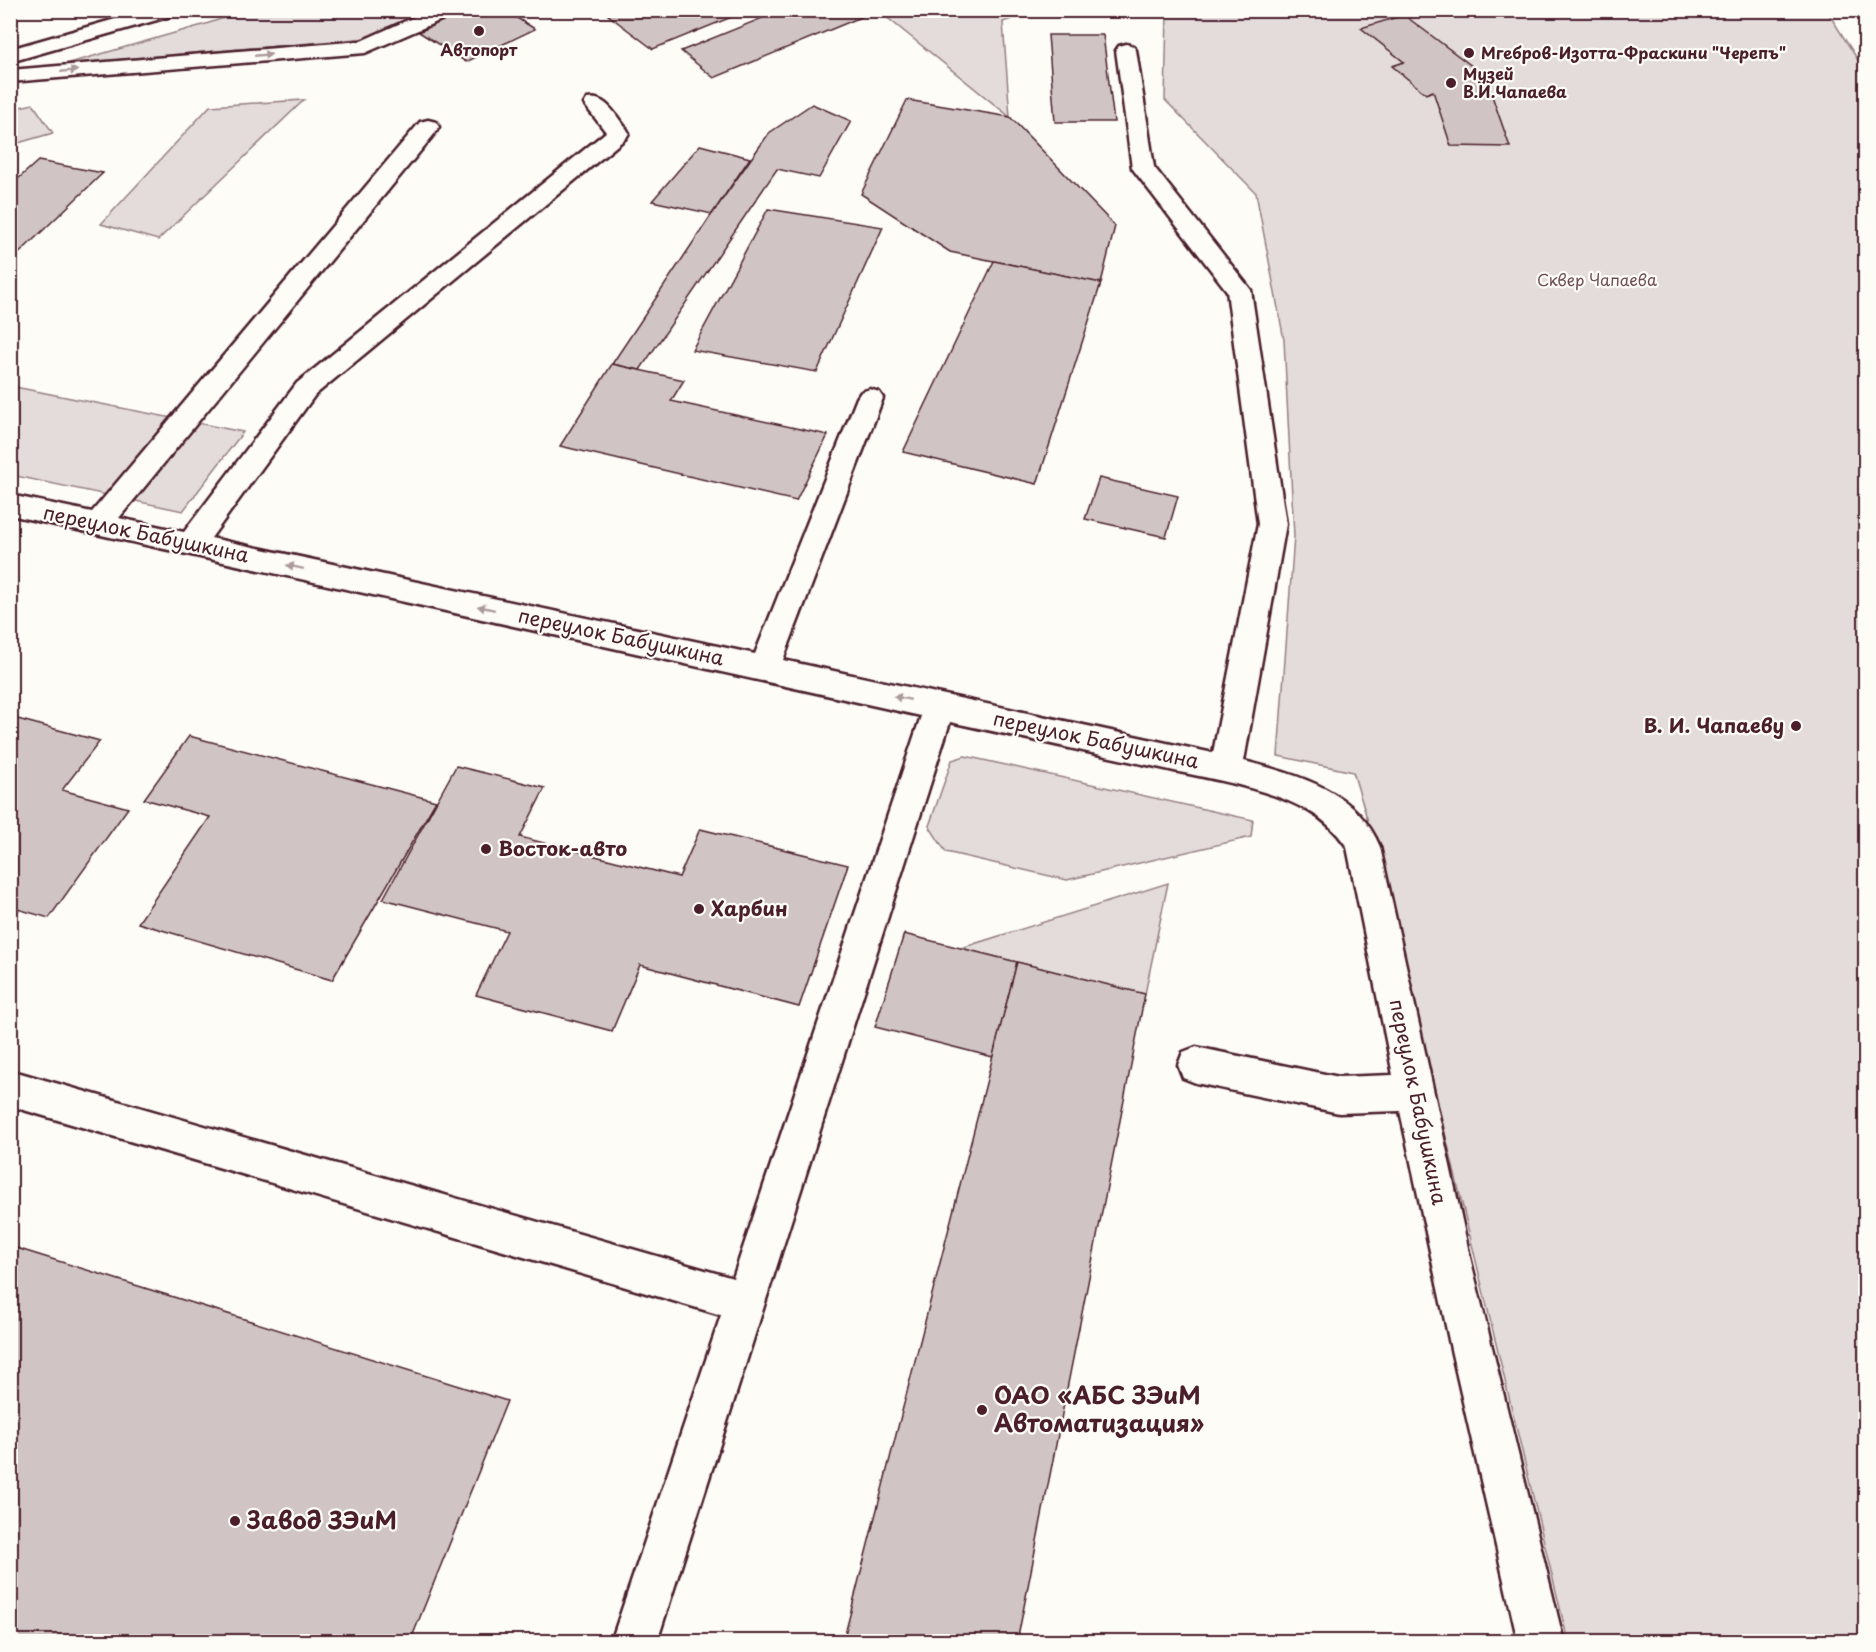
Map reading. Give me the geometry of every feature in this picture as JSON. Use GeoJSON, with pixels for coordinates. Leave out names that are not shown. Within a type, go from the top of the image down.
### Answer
{"type":"FeatureCollection","features":[{"type":"Feature","properties":{"kind":"main road"},"geometry":{"type":"LineString","coordinates":[[10,38],[111,10]]}},
{"type":"Feature","properties":{"kind":"main road"},"geometry":{"type":"LineString","coordinates":[[10,56],[171,10]]}},
{"type":"Feature","properties":{"kind":"main road"},"geometry":{"type":"LineString","coordinates":[[10,76],[365,47],[448,10]]}},
{"type":"Feature","properties":{"kind":"main road"},"geometry":{"type":"LineString","coordinates":[[1126,50],[1143,168],[1239,290],[1272,524],[1226,769]]}},
{"type":"Feature","properties":{"kind":"main road"},"geometry":{"type":"LineString","coordinates":[[191,544],[306,389],[618,133],[595,104]]}},
{"type":"Feature","properties":{"kind":"main road"},"geometry":{"type":"LineString","coordinates":[[98,524],[428,127]]}},
{"type":"Feature","properties":{"kind":"main road"},"geometry":{"type":"LineString","coordinates":[[765,668],[870,398]]}},
{"type":"Feature","properties":{"kind":"main road","name":"переулок Бабушкина"},"geometry":{"type":"LineString","coordinates":[[10,505],[1226,769],[1306,795],[1336,810],[1360,839],[1370,871],[1414,1094],[1498,1472],[1541,1641]]}},
{"type":"Feature","properties":{"kind":"main road"},"geometry":{"type":"LineString","coordinates":[[634,1641],[940,706]]}},
{"type":"Feature","properties":{"kind":"main road"},"geometry":{"type":"LineString","coordinates":[[1196,1065],[1339,1095],[1414,1094]]}},
{"type":"Feature","properties":{"kind":"main road"},"geometry":{"type":"LineString","coordinates":[[10,1088],[745,1302]]}},
{"type":"Feature","properties":{"kind":"green space"},"geometry":{"type":"Polygon","coordinates":[[[244,11],[426,11],[368,38],[66,64],[206,24],[244,11]]]}},
{"type":"Feature","properties":{"kind":"green space"},"geometry":{"type":"Polygon","coordinates":[[[879,11],[1034,11],[1003,22],[1010,117],[879,11]]]}},
{"type":"Feature","properties":{"kind":"green space","name":"Сквер Чапаева"},"geometry":{"type":"Polygon","coordinates":[[[1164,11],[1827,11],[1865,71],[1865,1641],[1568,1641],[1376,848],[1353,772],[1278,756],[1294,536],[1284,340],[1256,193],[1165,100],[1167,13],[1164,11]]]}},
{"type":"Feature","properties":{"kind":"green space"},"geometry":{"type":"Polygon","coordinates":[[[304,100],[158,240],[101,224],[210,106],[304,100]]]}},
{"type":"Feature","properties":{"kind":"green space"},"geometry":{"type":"Polygon","coordinates":[[[33,104],[53,133],[11,145],[11,109],[33,104]]]}},
{"type":"Feature","properties":{"kind":"green space"},"geometry":{"type":"Polygon","coordinates":[[[10,386],[243,432],[183,511],[11,475],[10,386]]]}},
{"type":"Feature","properties":{"kind":"green space"},"geometry":{"type":"Polygon","coordinates":[[[965,756],[1253,820],[1251,837],[1067,880],[946,852],[929,826],[952,760],[965,756]]]}},
{"type":"Feature","properties":{"kind":"green space"},"geometry":{"type":"Polygon","coordinates":[[[1168,883],[1145,994],[961,948],[1168,883]]]}},
{"type":"Feature","properties":{"kind":"building"},"geometry":{"type":"Polygon","coordinates":[[[465,10],[504,10],[535,29],[466,62],[419,32],[465,10]]]}},
{"type":"Feature","properties":{"kind":"building"},"geometry":{"type":"Polygon","coordinates":[[[621,10],[742,10],[744,12],[653,49],[608,15],[621,10]]]}},
{"type":"Feature","properties":{"kind":"building"},"geometry":{"type":"Polygon","coordinates":[[[782,10],[878,10],[714,78],[681,51],[782,10]]]}},
{"type":"Feature","properties":{"kind":"building","name":"Музей В.И.Чапаева"},"geometry":{"type":"Polygon","coordinates":[[[1404,15],[1485,76],[1510,147],[1451,146],[1433,91],[1426,94],[1392,66],[1404,62],[1361,28],[1404,15]]]}},
{"type":"Feature","properties":{"kind":"building"},"geometry":{"type":"Polygon","coordinates":[[[1048,35],[1103,35],[1114,122],[1055,122],[1048,35]]]}},
{"type":"Feature","properties":{"kind":"building"},"geometry":{"type":"Polygon","coordinates":[[[907,100],[1010,117],[1115,226],[1101,283],[950,252],[861,194],[907,100]]]}},
{"type":"Feature","properties":{"kind":"building"},"geometry":{"type":"Polygon","coordinates":[[[812,104],[851,121],[819,178],[777,169],[640,370],[612,364],[769,133],[812,104]]]}},
{"type":"Feature","properties":{"kind":"building"},"geometry":{"type":"Polygon","coordinates":[[[700,145],[750,158],[712,214],[652,201],[700,145]]]}},
{"type":"Feature","properties":{"kind":"building"},"geometry":{"type":"Polygon","coordinates":[[[38,161],[103,173],[10,262],[10,186],[38,161]]]}},
{"type":"Feature","properties":{"kind":"building"},"geometry":{"type":"Polygon","coordinates":[[[768,209],[883,227],[817,372],[692,350],[768,209]]]}},
{"type":"Feature","properties":{"kind":"building"},"geometry":{"type":"Polygon","coordinates":[[[994,261],[1101,283],[1037,484],[903,452],[994,261]]]}},
{"type":"Feature","properties":{"kind":"building"},"geometry":{"type":"Polygon","coordinates":[[[612,364],[684,380],[671,401],[828,435],[796,501],[560,446],[612,364]]]}},
{"type":"Feature","properties":{"kind":"building"},"geometry":{"type":"Polygon","coordinates":[[[1099,478],[1178,496],[1166,537],[1085,519],[1099,478]]]}},
{"type":"Feature","properties":{"kind":"building"},"geometry":{"type":"Polygon","coordinates":[[[10,717],[100,741],[62,790],[128,808],[49,918],[10,907],[10,717]]]}},
{"type":"Feature","properties":{"kind":"building"},"geometry":{"type":"Polygon","coordinates":[[[189,736],[436,801],[332,980],[138,923],[210,817],[144,799],[189,736]]]}},
{"type":"Feature","properties":{"kind":"building"},"geometry":{"type":"Polygon","coordinates":[[[456,766],[545,788],[520,837],[679,877],[700,829],[848,865],[799,1007],[640,965],[612,1031],[476,995],[507,931],[383,899],[456,766]]]}},
{"type":"Feature","properties":{"kind":"building"},"geometry":{"type":"Polygon","coordinates":[[[904,934],[1017,962],[993,1057],[875,1027],[904,934]]]}},
{"type":"Feature","properties":{"kind":"building","name":"ОАО «АБС ЗЭиМ Автоматизация»"},"geometry":{"type":"Polygon","coordinates":[[[1017,962],[1145,994],[1017,1642],[843,1642],[1017,962]]]}},
{"type":"Feature","properties":{"kind":"building","name":"Завод ЗЭиМ"},"geometry":{"type":"Polygon","coordinates":[[[10,1246],[507,1401],[410,1642],[10,1642],[10,1246]]]}},
{"type":"Feature","properties":{"kind":"place","name":"Автопорт"},"geometry":{"type":"Point","coordinates":[479,31]}},
{"type":"Feature","properties":{"kind":"place","name":"Мгебров-Изотта-Фраскини \"Черепъ\""},"geometry":{"type":"Point","coordinates":[1469,53]}},
{"type":"Feature","properties":{"kind":"place","name":"Музей В.И.Чапаева"},"geometry":{"type":"Point","coordinates":[1451,83]}},
{"type":"Feature","properties":{"kind":"place","name":"В. И. Чапаеву"},"geometry":{"type":"Point","coordinates":[1796,726]}},
{"type":"Feature","properties":{"kind":"place","name":"Восток-авто"},"geometry":{"type":"Point","coordinates":[486,849]}},
{"type":"Feature","properties":{"kind":"place","name":"Харбин"},"geometry":{"type":"Point","coordinates":[699,909]}},
{"type":"Feature","properties":{"kind":"place","name":"ОАО «АБС ЗЭиМ Автоматизация»"},"geometry":{"type":"Point","coordinates":[982,1410]}},
{"type":"Feature","properties":{"kind":"place","name":"Завод ЗЭиМ"},"geometry":{"type":"Point","coordinates":[235,1521]}}]}
